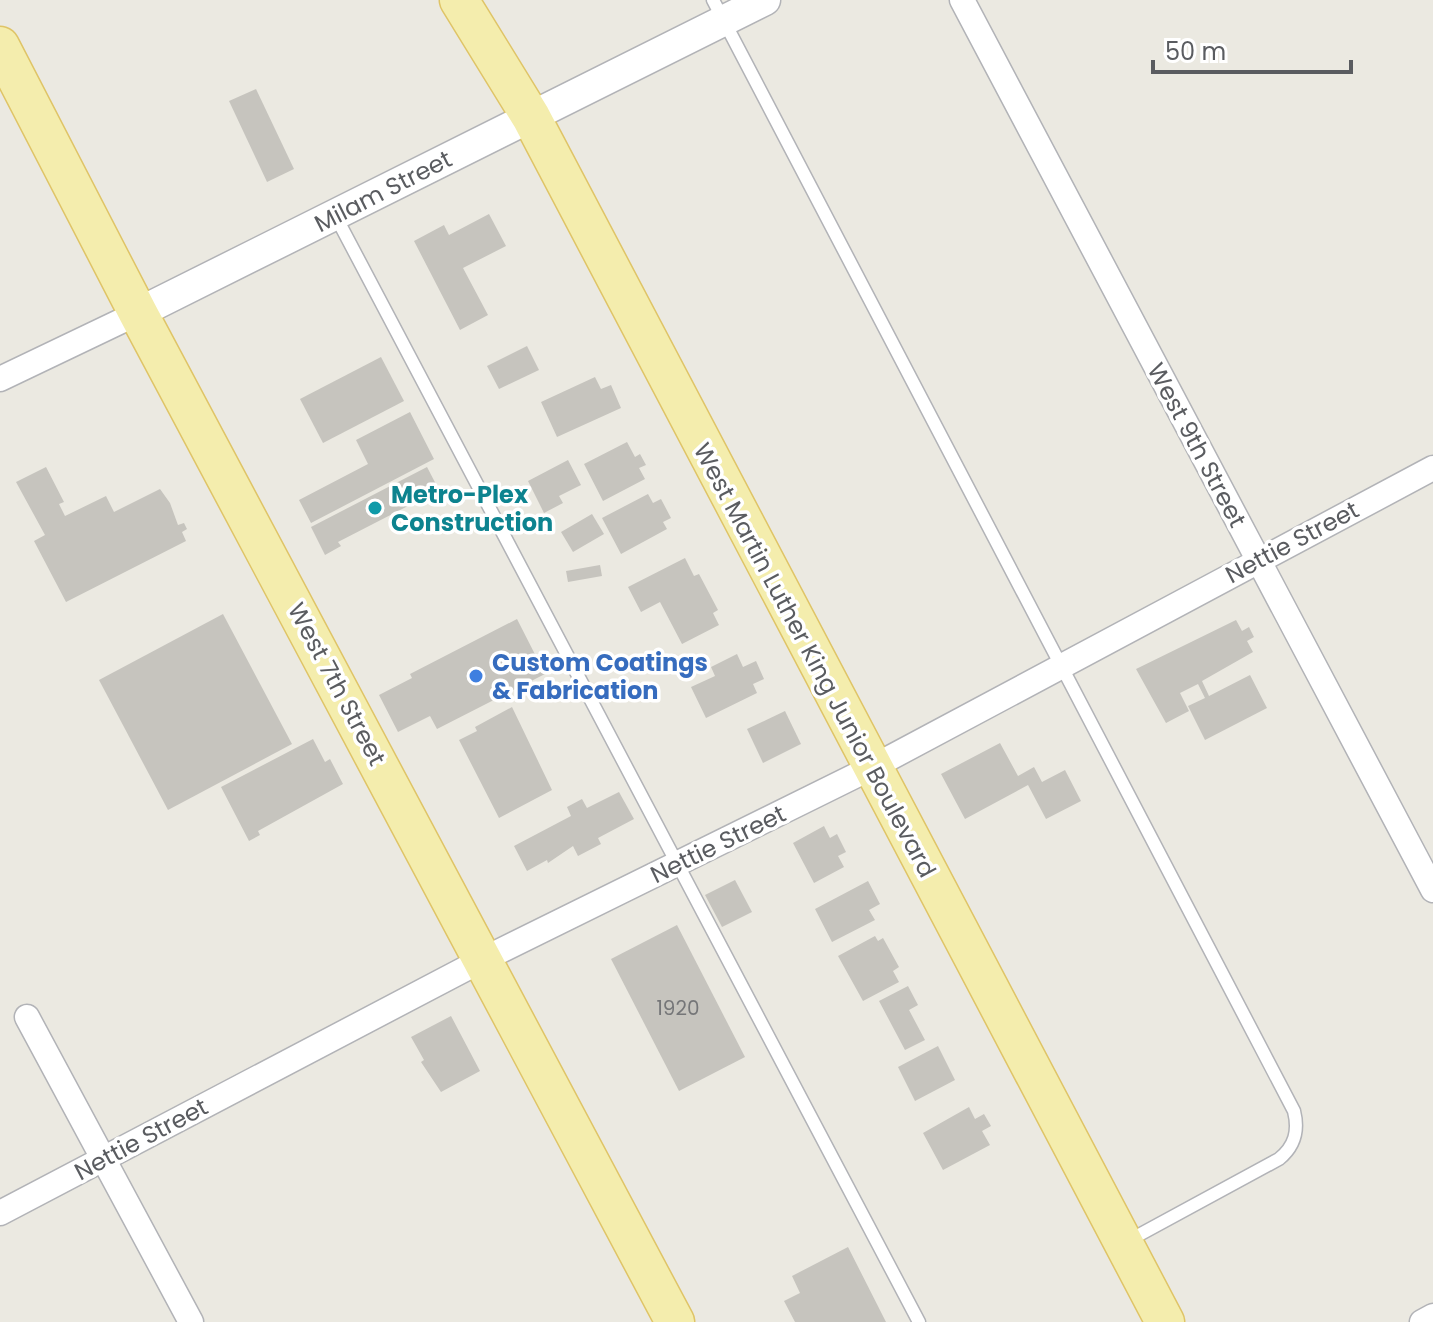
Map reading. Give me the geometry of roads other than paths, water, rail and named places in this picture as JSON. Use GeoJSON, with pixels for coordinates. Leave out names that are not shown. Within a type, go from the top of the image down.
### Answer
{"type":"FeatureCollection","features":[{"type":"Feature","properties":{"kind":"main road","name":"West Martin Luther King Junior Boulevard"},"geometry":{"type":"LineString","coordinates":[[459,0],[531,117],[1165,1322]]}},
{"type":"Feature","properties":{"kind":"main road","name":"West 7th Street"},"geometry":{"type":"LineString","coordinates":[[0,46],[138,313],[675,1322]]}},
{"type":"Feature","properties":{"kind":"street","name":"Milam Street"},"geometry":{"type":"LineString","coordinates":[[0,379],[531,117],[718,10],[765,0]]}},
{"type":"Feature","properties":{"kind":"street","name":"West 9th Street"},"geometry":{"type":"LineString","coordinates":[[962,0],[1433,890]]}},
{"type":"Feature","properties":{"kind":"street","name":"Nettie Street"},"geometry":{"type":"LineString","coordinates":[[0,1213],[484,959],[871,768],[1433,468]]}},
{"type":"Feature","properties":{"kind":"street"},"geometry":{"type":"LineString","coordinates":[[27,1017],[191,1322]]}},
{"type":"Feature","properties":{"kind":"street"},"geometry":{"type":"LineString","coordinates":[[1422,1322],[1433,1316]]}},
{"type":"Feature","properties":{"kind":"lane"},"geometry":{"type":"LineString","coordinates":[[718,10],[1294,1111],[1298,1125],[1288,1152],[1123,1244]]}},
{"type":"Feature","properties":{"kind":"lane"},"geometry":{"type":"LineString","coordinates":[[335,215],[919,1322]]}},
{"type":"Feature","properties":{"kind":"place","name":"Metro-Plex Construction"},"geometry":{"type":"Point","coordinates":[375,508]}},
{"type":"Feature","properties":{"kind":"place","name":"Custom Coatings & Fabrication"},"geometry":{"type":"Point","coordinates":[476,676]}}]}
